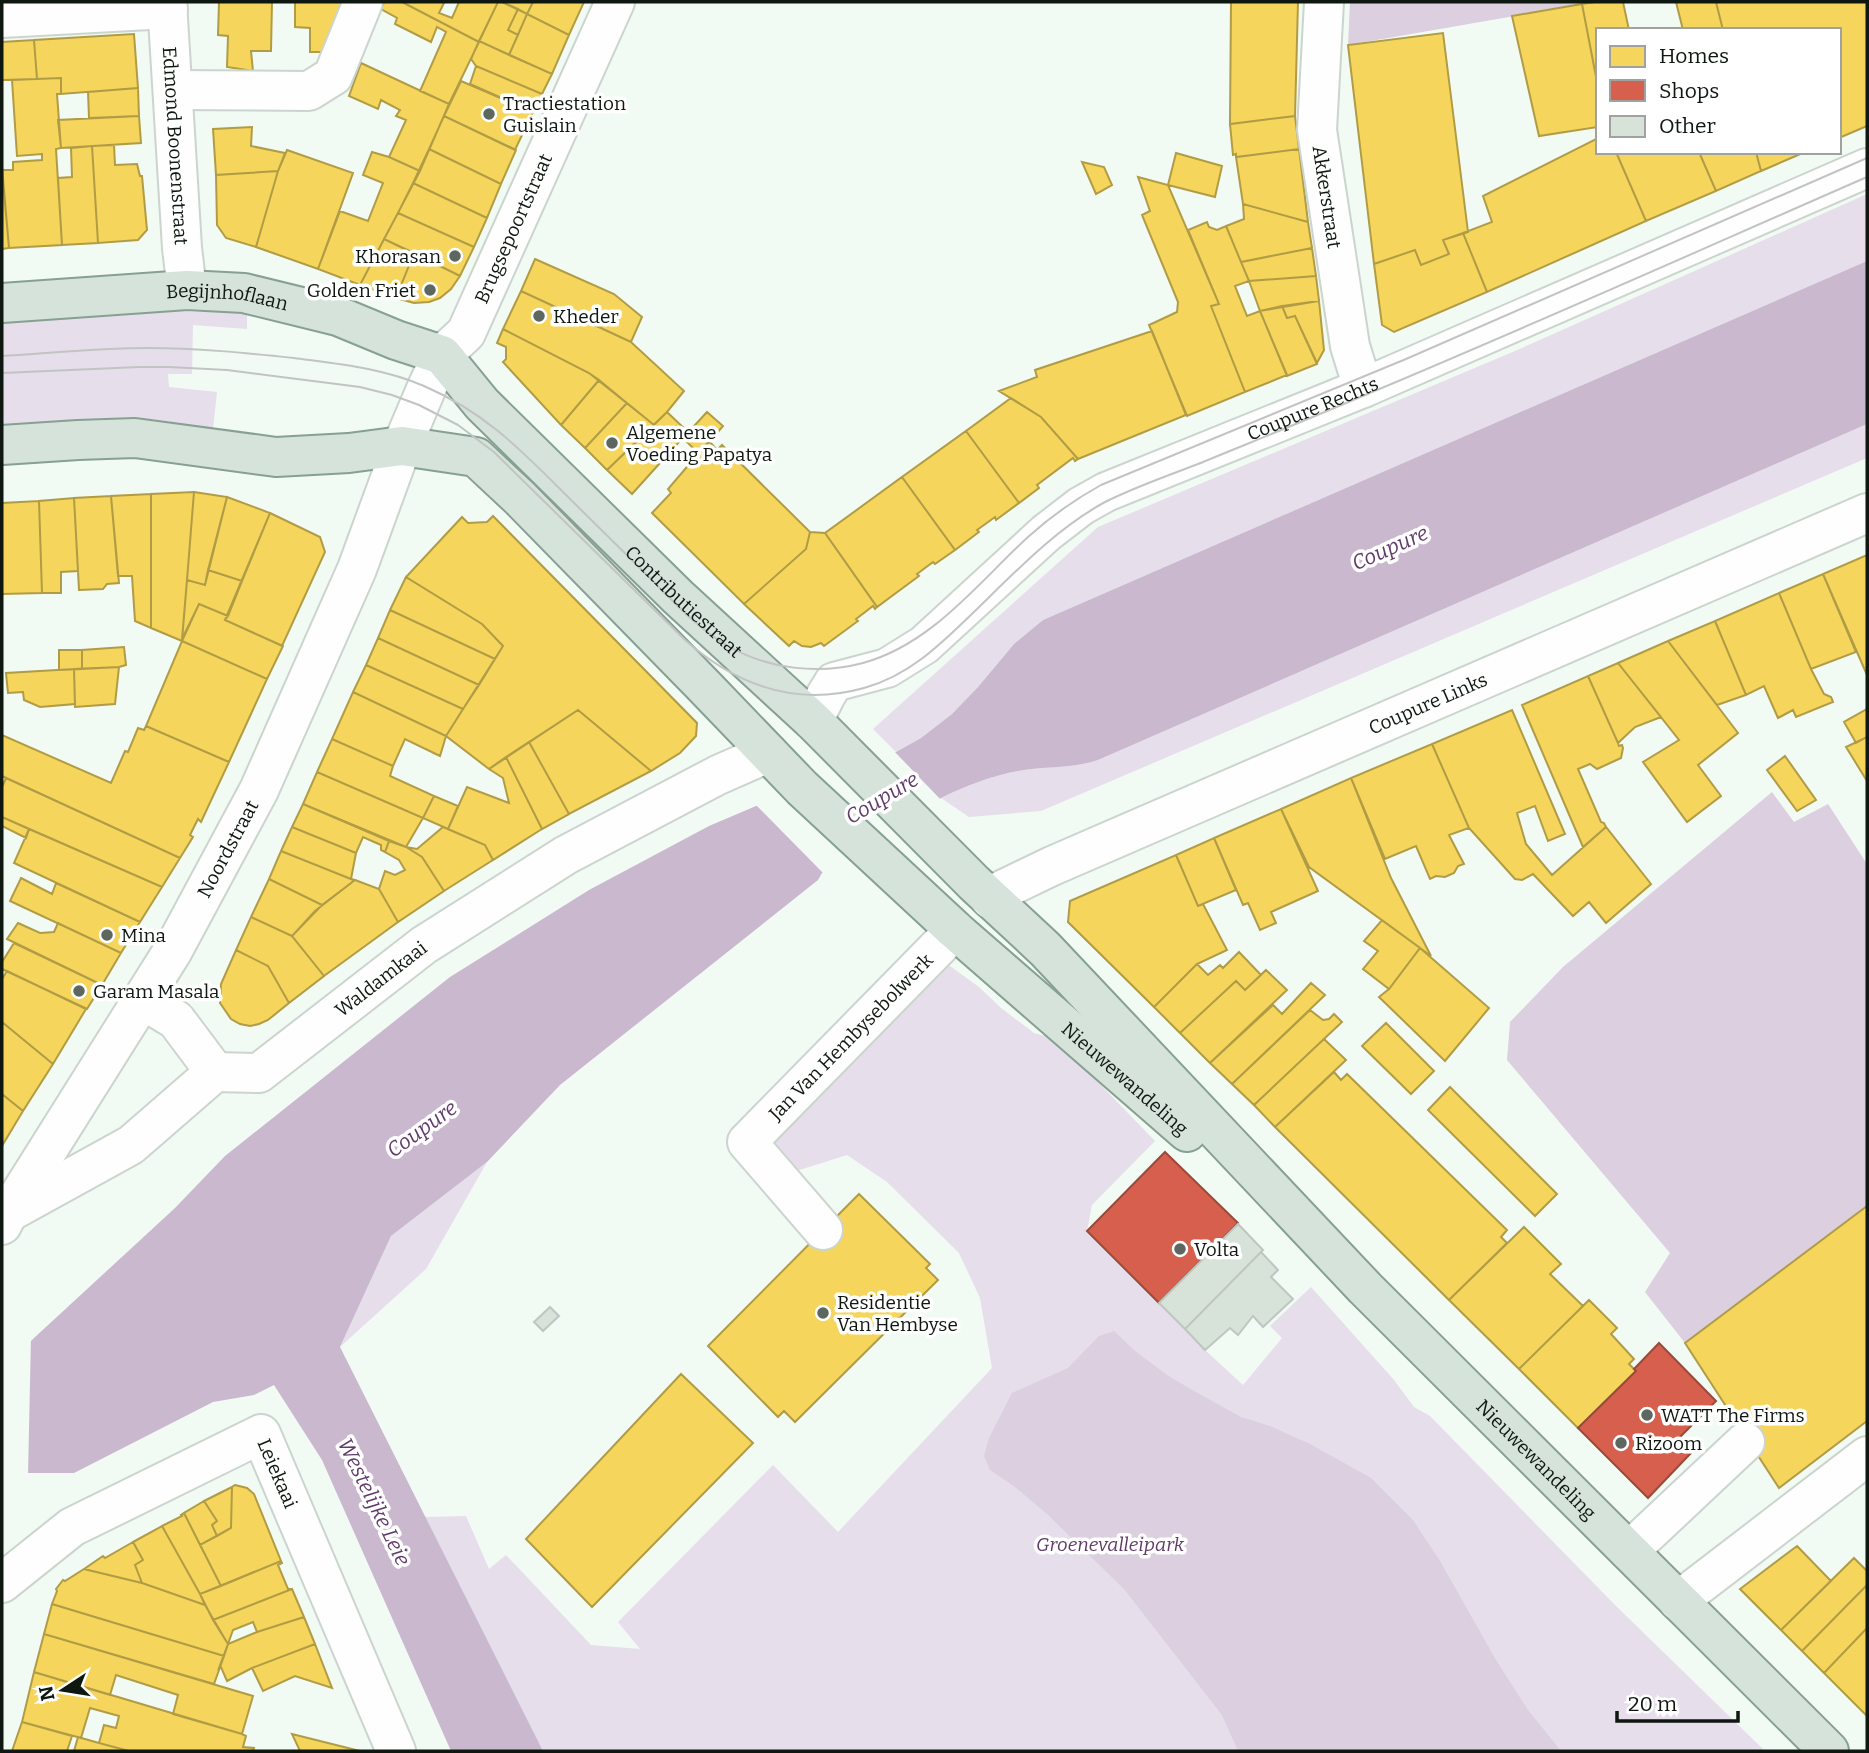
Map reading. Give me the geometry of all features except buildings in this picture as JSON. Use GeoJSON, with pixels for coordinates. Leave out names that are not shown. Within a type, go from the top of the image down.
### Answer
{"type":"FeatureCollection","features":[{"type":"Feature","properties":{"kind":"main road","name":"Begijnhoflaan"},"geometry":{"type":"LineString","coordinates":[[2,303],[187,290],[244,293],[338,316],[442,355]]}},
{"type":"Feature","properties":{"kind":"main road","name":"Contributiestraat"},"geometry":{"type":"LineString","coordinates":[[442,355],[482,404],[678,597],[813,721],[932,842]]}},
{"type":"Feature","properties":{"kind":"main road"},"geometry":{"type":"LineString","coordinates":[[2,445],[135,438],[276,457],[349,453],[402,446],[476,457],[530,508],[768,753]]}},
{"type":"Feature","properties":{"kind":"main road","name":"Nieuwewandeling"},"geometry":{"type":"LineString","coordinates":[[768,753],[955,930],[1364,1288]]}},
{"type":"Feature","properties":{"kind":"main road","name":"Nieuwewandeling"},"geometry":{"type":"LineString","coordinates":[[932,842],[1045,949],[1364,1288],[1829,1751]]}},
{"type":"Feature","properties":{"kind":"street"},"geometry":{"type":"LineString","coordinates":[[173,90],[309,91],[333,76],[363,2]]}},
{"type":"Feature","properties":{"kind":"street","name":"Brugsepoortstraat"},"geometry":{"type":"LineString","coordinates":[[402,446],[442,355],[466,333],[615,2]]}},
{"type":"Feature","properties":{"kind":"street","name":"Akkerstraat"},"geometry":{"type":"LineString","coordinates":[[1324,2],[1317,130],[1350,346],[1363,388]]}},
{"type":"Feature","properties":{"kind":"street"},"geometry":{"type":"LineString","coordinates":[[2,18],[167,6]]}},
{"type":"Feature","properties":{"kind":"street","name":"Edmond Boonenstraat"},"geometry":{"type":"LineString","coordinates":[[167,6],[187,290]]}},
{"type":"Feature","properties":{"kind":"street","name":"Coupure Rechts"},"geometry":{"type":"LineString","coordinates":[[813,721],[834,682],[887,668],[924,645],[1046,533],[1081,506],[1106,492],[1363,388],[1867,167]]}},
{"type":"Feature","properties":{"kind":"street","name":"Noordstraat"},"geometry":{"type":"LineString","coordinates":[[5,1219],[172,952],[259,790],[357,569],[402,446]]}},
{"type":"Feature","properties":{"kind":"street","name":"Coupure Links"},"geometry":{"type":"LineString","coordinates":[[990,899],[1000,891],[1052,866],[1867,513]]}},
{"type":"Feature","properties":{"kind":"street","name":"Waldamkaai"},"geometry":{"type":"LineString","coordinates":[[215,1072],[259,1073],[424,945],[566,855],[718,775],[768,753]]}},
{"type":"Feature","properties":{"kind":"street","name":"Jan Van Hembysebolwerk"},"geometry":{"type":"LineString","coordinates":[[823,1230],[747,1142],[955,930]]}},
{"type":"Feature","properties":{"kind":"street"},"geometry":{"type":"LineString","coordinates":[[5,1219],[131,1145],[215,1072],[176,1020],[142,1000]]}},
{"type":"Feature","properties":{"kind":"street","name":"Leiekaai"},"geometry":{"type":"LineString","coordinates":[[2,1583],[72,1527],[261,1434],[396,1751]]}},
{"type":"Feature","properties":{"kind":"street"},"geometry":{"type":"LineString","coordinates":[[1629,1551],[1745,1442]]}},
{"type":"Feature","properties":{"kind":"street"},"geometry":{"type":"LineString","coordinates":[[1678,1601],[1867,1456]]}},
{"type":"Feature","properties":{"kind":"green space"},"geometry":{"type":"Polygon","coordinates":[[[1350,2],[1595,2],[1348,45],[1350,2]]]}},
{"type":"Feature","properties":{"kind":"green space"},"geometry":{"type":"Polygon","coordinates":[[[1867,194],[1867,261],[1043,620],[1014,644],[952,714],[921,738],[896,752],[873,729],[1098,527],[1522,348],[1867,194]]]}},
{"type":"Feature","properties":{"kind":"green space"},"geometry":{"type":"Polygon","coordinates":[[[179,311],[247,313],[247,329],[193,325],[192,374],[168,374],[169,387],[217,392],[213,429],[136,417],[2,425],[2,322],[179,311]]]}},
{"type":"Feature","properties":{"kind":"green space"},"geometry":{"type":"Polygon","coordinates":[[[1867,424],[1867,458],[1041,811],[969,817],[941,798],[959,789],[1008,773],[1098,760],[1867,424]]]}},
{"type":"Feature","properties":{"kind":"green space"},"geometry":{"type":"Polygon","coordinates":[[[1772,792],[1794,822],[1828,804],[1867,864],[1867,1206],[1685,1343],[1645,1292],[1670,1253],[1507,1060],[1510,1022],[1563,967],[1772,792]]]}},
{"type":"Feature","properties":{"kind":"green space","name":"Groenevalleipark"},"geometry":{"type":"Polygon","coordinates":[[[943,961],[1034,1033],[1045,1036],[1063,1050],[1155,1141],[1092,1205],[1087,1231],[1205,1350],[1243,1385],[1282,1338],[1270,1326],[1311,1287],[1394,1380],[1414,1407],[1430,1416],[1616,1606],[1765,1751],[543,1751],[425,1517],[466,1516],[489,1569],[506,1555],[591,1645],[640,1649],[618,1622],[773,1465],[838,1532],[992,1368],[980,1298],[959,1253],[887,1182],[847,1155],[793,1172],[767,1141],[943,961]]]}},
{"type":"Feature","properties":{"kind":"green space"},"geometry":{"type":"Polygon","coordinates":[[[487,1162],[426,1269],[340,1347],[391,1236],[487,1162]]]}},
{"type":"Feature","properties":{"kind":"green space"},"geometry":{"type":"Polygon","coordinates":[[[1114,1331],[1167,1375],[1194,1391],[1241,1417],[1270,1426],[1310,1444],[1371,1478],[1413,1520],[1528,1710],[1561,1751],[1238,1751],[1222,1715],[1124,1589],[1047,1514],[990,1470],[984,1456],[989,1438],[1012,1393],[1068,1368],[1099,1336],[1114,1331]]]}},
{"type":"Feature","properties":{"kind":"water"},"geometry":{"type":"Polygon","coordinates":[[[1867,261],[1867,424],[1098,760],[1008,773],[959,789],[941,798],[822,873],[818,880],[560,1085],[487,1162],[391,1236],[340,1347],[543,1751],[451,1751],[322,1460],[274,1385],[254,1395],[213,1402],[74,1473],[26,1473],[2,1370],[175,1208],[225,1156],[450,977],[589,890],[709,826],[896,752],[921,738],[952,714],[1014,644],[1043,620],[1867,261]]]}},
{"type":"Feature","properties":{"kind":"pier"},"geometry":{"type":"Polygon","coordinates":[[[893,750],[942,801],[826,876],[756,805],[763,799],[893,750]]]}},
{"type":"Feature","properties":{"kind":"pier"},"geometry":{"type":"Polygon","coordinates":[[[31,1336],[28,1476],[2,1502],[2,1365],[31,1336]]]}},
{"type":"Feature","properties":{"kind":"tram line"},"geometry":{"type":"LineString","coordinates":[[2,356],[130,348],[203,350],[344,365],[377,371],[424,386],[464,407],[498,431],[687,615],[717,639],[743,654],[776,665],[829,669],[863,663],[911,642],[953,610],[1028,537],[1072,503],[1101,485],[1406,359],[1867,158]]}},
{"type":"Feature","properties":{"kind":"tram line"},"geometry":{"type":"LineString","coordinates":[[2,373],[139,367],[227,370],[360,387],[419,405],[458,425],[494,452],[685,640],[705,656],[746,680],[768,688],[815,695],[839,693],[881,682],[897,675],[925,656],[1038,551],[1105,502],[1428,369],[1867,177]]}},
{"type":"Feature","properties":{"kind":"place","name":"Tractiestation Guislain"},"geometry":{"type":"Point","coordinates":[489,114]}},
{"type":"Feature","properties":{"kind":"place","name":"Khorasan"},"geometry":{"type":"Point","coordinates":[455,256]}},
{"type":"Feature","properties":{"kind":"place","name":"Golden Friet"},"geometry":{"type":"Point","coordinates":[430,290]}},
{"type":"Feature","properties":{"kind":"place","name":"Kheder"},"geometry":{"type":"Point","coordinates":[539,316]}},
{"type":"Feature","properties":{"kind":"place","name":"Algemene Voeding Papatya"},"geometry":{"type":"Point","coordinates":[612,443]}},
{"type":"Feature","properties":{"kind":"place","name":"Mina"},"geometry":{"type":"Point","coordinates":[107,935]}},
{"type":"Feature","properties":{"kind":"place","name":"Garam Masala"},"geometry":{"type":"Point","coordinates":[79,991]}},
{"type":"Feature","properties":{"kind":"place","name":"Volta"},"geometry":{"type":"Point","coordinates":[1180,1249]}},
{"type":"Feature","properties":{"kind":"place","name":"Residentie Van Hembyse"},"geometry":{"type":"Point","coordinates":[823,1313]}},
{"type":"Feature","properties":{"kind":"place","name":"WATT The Firms"},"geometry":{"type":"Point","coordinates":[1647,1415]}},
{"type":"Feature","properties":{"kind":"place","name":"Rizoom"},"geometry":{"type":"Point","coordinates":[1621,1443]}},
{"type":"Feature","properties":{"kind":"water label","name":"Coupure"},"geometry":{"type":"Point","coordinates":[1390,548]}},
{"type":"Feature","properties":{"kind":"water label","name":"Coupure"},"geometry":{"type":"Point","coordinates":[882,798]}},
{"type":"Feature","properties":{"kind":"water label","name":"Coupure"},"geometry":{"type":"Point","coordinates":[422,1129]}},
{"type":"Feature","properties":{"kind":"water label","name":"Westelijke Leie"},"geometry":{"type":"Point","coordinates":[374,1502]}}]}
